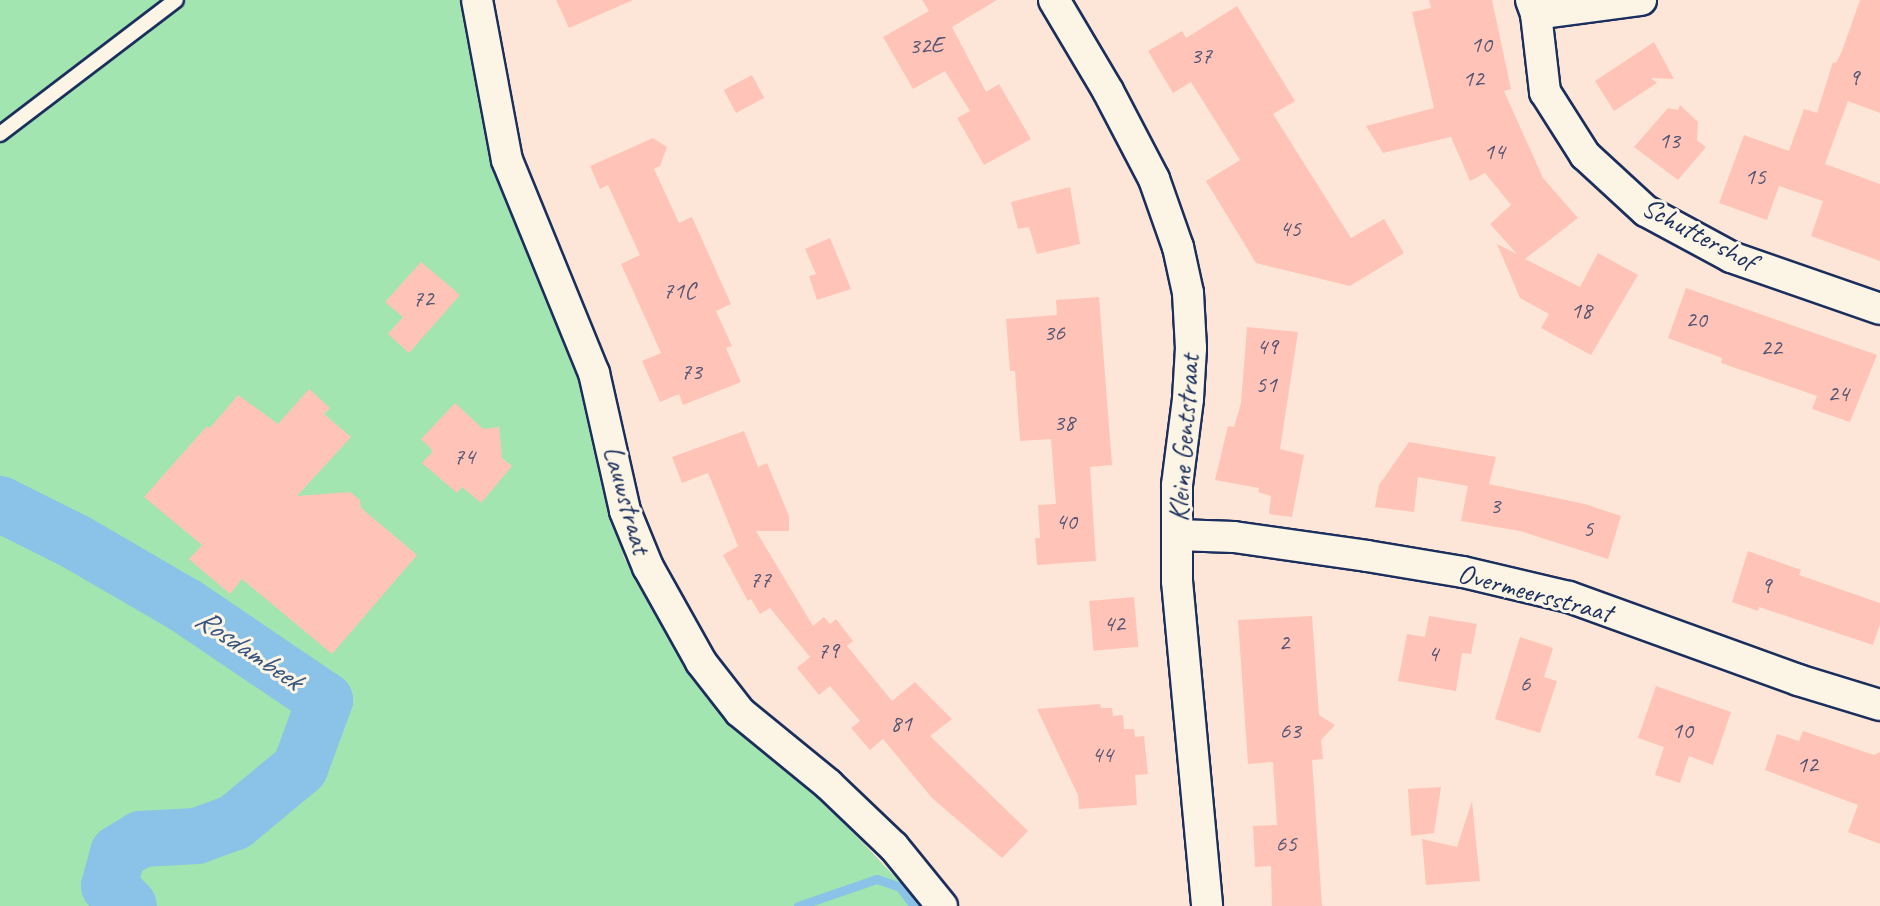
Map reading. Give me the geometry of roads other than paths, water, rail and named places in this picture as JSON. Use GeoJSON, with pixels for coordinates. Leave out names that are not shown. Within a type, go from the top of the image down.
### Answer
{"type":"FeatureCollection","features":[{"type":"Feature","properties":{"kind":"street","name":"Lauwstraat"},"geometry":{"type":"LineString","coordinates":[[477,0],[507,160],[594,373],[625,511],[648,567],[701,662],[740,712],[828,784],[894,847],[942,906]]}},
{"type":"Feature","properties":{"kind":"street","name":"Kleine Gentstraat"},"geometry":{"type":"LineString","coordinates":[[1054,0],[1108,91],[1154,179],[1178,247],[1188,293],[1191,348],[1177,485],[1177,535],[1185,701],[1207,906]]}},
{"type":"Feature","properties":{"kind":"street","name":"Schuttershof"},"geometry":{"type":"LineString","coordinates":[[1641,0],[1534,7],[1545,92],[1585,155],[1646,211],[1731,257],[1880,309]]}},
{"type":"Feature","properties":{"kind":"street","name":"Overmeersstraat"},"geometry":{"type":"LineString","coordinates":[[1177,535],[1234,537],[1367,556],[1463,572],[1569,597],[1798,680],[1880,705]]}},
{"type":"Feature","properties":{"kind":"lane"},"geometry":{"type":"LineString","coordinates":[[0,134],[176,0]]}},
{"type":"Feature","properties":{"kind":"waterway","name":"Rosdambeek"},"geometry":{"type":"LineString","coordinates":[[0,504],[76,542],[186,606],[325,700],[300,768],[235,822],[197,836],[141,839],[118,853],[109,886],[129,906]]}},
{"type":"Feature","properties":{"kind":"waterway","name":"Rosdambeek"},"geometry":{"type":"LineString","coordinates":[[798,906],[877,879],[900,887],[914,906]]}}]}
